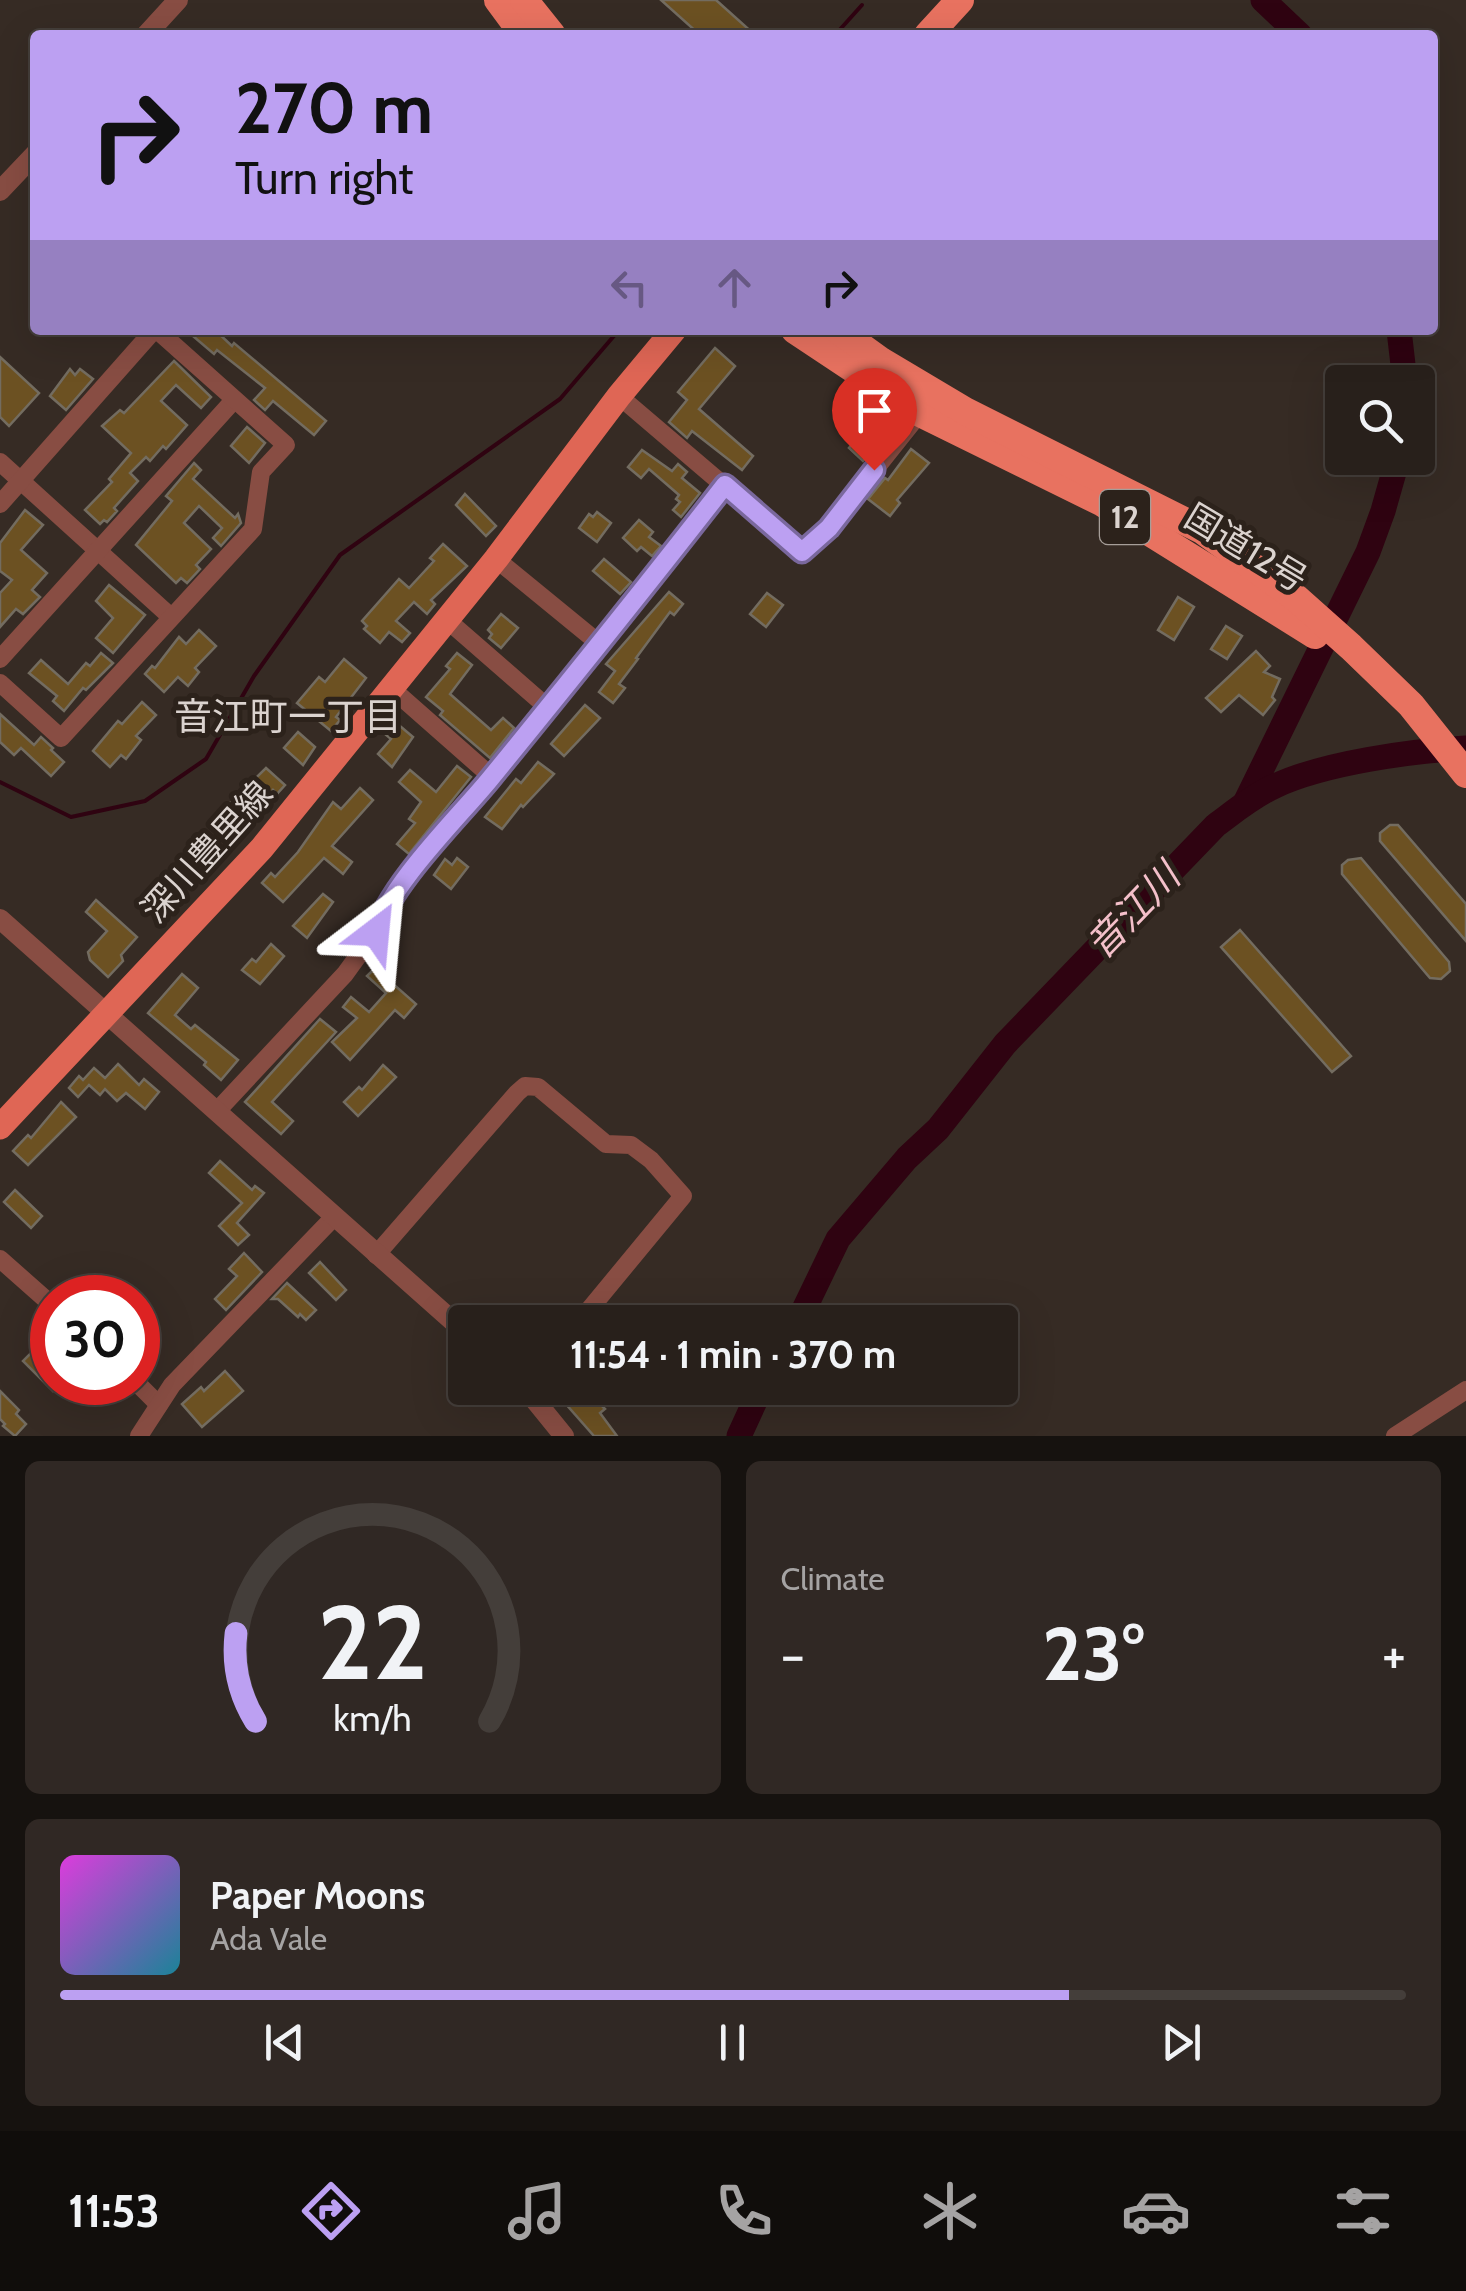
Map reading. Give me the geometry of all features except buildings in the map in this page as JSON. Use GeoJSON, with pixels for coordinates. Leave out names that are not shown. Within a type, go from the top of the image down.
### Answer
{"type":"FeatureCollection","features":[{"type":"Feature","properties":{"kind":"highway"},"geometry":{"type":"LineString","coordinates":[[498,0],[520,30]]}},
{"type":"Feature","properties":{"kind":"highway"},"geometry":{"type":"LineString","coordinates":[[524,0],[548,30]]}},
{"type":"Feature","properties":{"kind":"highway"},"geometry":{"type":"LineString","coordinates":[[933,30],[960,0]]}},
{"type":"Feature","properties":{"kind":"highway","name":"国道12号"},"geometry":{"type":"LineString","coordinates":[[803,335],[920,413],[1103,503],[1287,615],[1331,646],[1433,736]]}},
{"type":"Feature","properties":{"kind":"highway","name":"国道12号"},"geometry":{"type":"LineString","coordinates":[[845,335],[965,411],[1202,530],[1296,598],[1352,647],[1411,705],[1465,774]]}},
{"type":"Feature","properties":{"kind":"main road","name":"深川豊里線"},"geometry":{"type":"LineString","coordinates":[[0,1126],[262,848],[670,335]]}},
{"type":"Feature","properties":{"kind":"street"},"geometry":{"type":"LineString","coordinates":[[151,30],[178,0]]}},
{"type":"Feature","properties":{"kind":"street"},"geometry":{"type":"LineString","coordinates":[[0,191],[30,159]]}},
{"type":"Feature","properties":{"kind":"street"},"geometry":{"type":"LineString","coordinates":[[0,504],[152,335]]}},
{"type":"Feature","properties":{"kind":"street"},"geometry":{"type":"LineString","coordinates":[[0,683],[61,738],[253,530],[261,472],[286,445],[162,335]]}},
{"type":"Feature","properties":{"kind":"street"},"geometry":{"type":"LineString","coordinates":[[619,396],[802,552],[829,528],[920,413]]}},
{"type":"Feature","properties":{"kind":"street"},"geometry":{"type":"LineString","coordinates":[[0,658],[234,400]]}},
{"type":"Feature","properties":{"kind":"street"},"geometry":{"type":"LineString","coordinates":[[0,462],[171,617]]}},
{"type":"Feature","properties":{"kind":"street"},"geometry":{"type":"LineString","coordinates":[[216,1111],[345,974],[376,932],[381,914],[601,646],[725,485]]}},
{"type":"Feature","properties":{"kind":"street"},"geometry":{"type":"LineString","coordinates":[[496,558],[601,646]]}},
{"type":"Feature","properties":{"kind":"street"},"geometry":{"type":"LineString","coordinates":[[446,619],[547,708]]}},
{"type":"Feature","properties":{"kind":"street"},"geometry":{"type":"LineString","coordinates":[[391,688],[492,777]]}},
{"type":"Feature","properties":{"kind":"street"},"geometry":{"type":"LineString","coordinates":[[0,919],[448,1317]]}},
{"type":"Feature","properties":{"kind":"street"},"geometry":{"type":"LineString","coordinates":[[376,1255],[517,1092],[525,1086],[538,1087],[606,1144],[631,1145],[683,1196],[593,1305]]}},
{"type":"Feature","properties":{"kind":"street"},"geometry":{"type":"LineString","coordinates":[[160,1402],[334,1217]]}},
{"type":"Feature","properties":{"kind":"street"},"geometry":{"type":"LineString","coordinates":[[0,1259],[30,1286]]}},
{"type":"Feature","properties":{"kind":"street"},"geometry":{"type":"LineString","coordinates":[[1395,1436],[1466,1390]]}},
{"type":"Feature","properties":{"kind":"street"},"geometry":{"type":"LineString","coordinates":[[139,1436],[158,1405]]}},
{"type":"Feature","properties":{"kind":"street"},"geometry":{"type":"LineString","coordinates":[[539,1405],[564,1436]]}},
{"type":"Feature","properties":{"kind":"waterway","name":"音江川"},"geometry":{"type":"LineString","coordinates":[[1263,0],[1295,30]]}},
{"type":"Feature","properties":{"kind":"waterway"},"geometry":{"type":"LineString","coordinates":[[840,30],[862,5]]}},
{"type":"Feature","properties":{"kind":"waterway"},"geometry":{"type":"LineString","coordinates":[[0,782],[71,817],[145,801],[206,759],[254,676],[340,555],[560,399],[615,335]]}},
{"type":"Feature","properties":{"kind":"waterway","name":"音江川"},"geometry":{"type":"LineString","coordinates":[[1400,335],[1403,365]]}},
{"type":"Feature","properties":{"kind":"waterway","name":"音江川"},"geometry":{"type":"LineString","coordinates":[[1245,803],[1368,552],[1393,475]]}},
{"type":"Feature","properties":{"kind":"waterway","name":"音江川"},"geometry":{"type":"LineString","coordinates":[[806,1305],[838,1239],[907,1158],[938,1129],[1005,1044],[1216,825],[1267,790],[1295,778],[1394,755],[1466,748]]}},
{"type":"Feature","properties":{"kind":"waterway","name":"音江川"},"geometry":{"type":"LineString","coordinates":[[739,1436],[753,1405]]}},
{"type":"Feature","properties":{"kind":"district","name":"音江町一丁目"},"geometry":{"type":"Point","coordinates":[288,717]}},
{"type":"Feature","properties":{"kind":"route"},"geometry":{"type":"LineString","coordinates":[[376,932],[381,914],[412,872],[601,646],[725,485],[802,552],[829,528],[874,470]]}}]}
